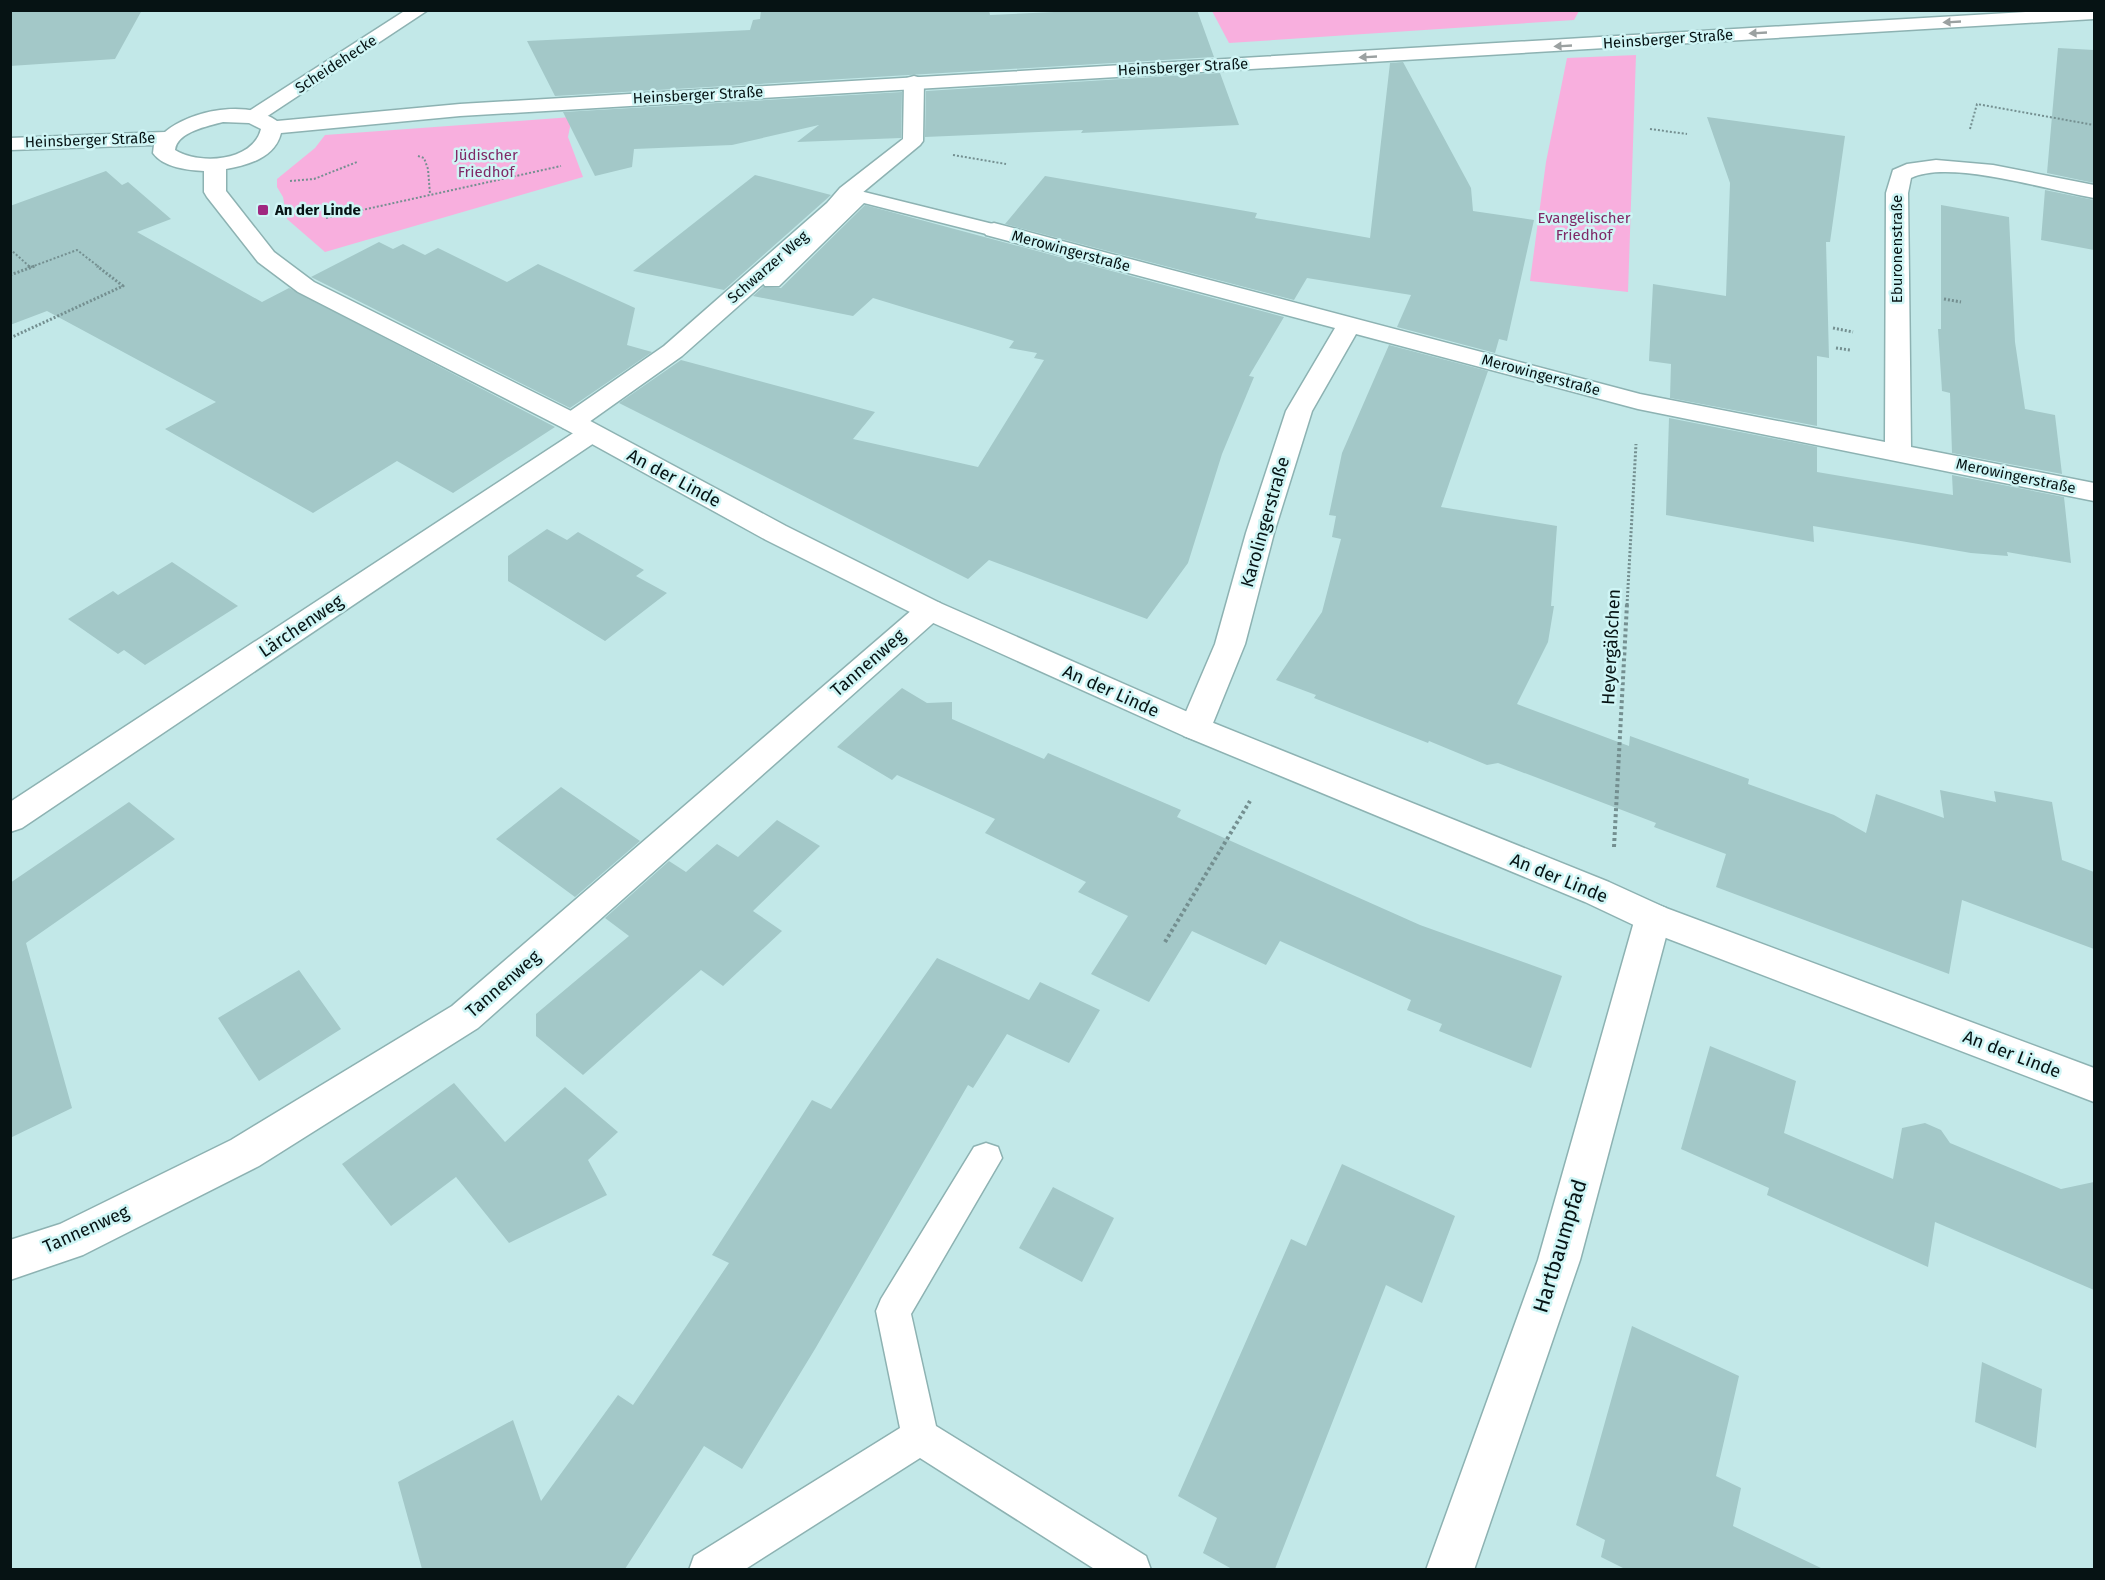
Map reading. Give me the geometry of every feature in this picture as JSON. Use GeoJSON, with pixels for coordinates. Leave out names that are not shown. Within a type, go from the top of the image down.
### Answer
{"type":"FeatureCollection","features":[{"type":"Feature","properties":{"kind":"street","name":"Scheidehecke"},"geometry":{"type":"LineString","coordinates":[[253,117],[419,10]]}},
{"type":"Feature","properties":{"kind":"street","name":"Heinsberger Straße"},"geometry":{"type":"LineString","coordinates":[[272,128],[268,142],[260,149],[247,156],[215,165],[182,164],[171,160],[164,153],[164,146],[178,130],[207,119],[223,116],[253,117],[262,120],[272,128],[460,110],[2094,14]]}},
{"type":"Feature","properties":{"kind":"street","name":"Schwarzer Weg"},"geometry":{"type":"LineString","coordinates":[[581,427],[673,351],[913,141],[914,82]]}},
{"type":"Feature","properties":{"kind":"street","name":"Heinsberger Straße"},"geometry":{"type":"LineString","coordinates":[[10,144],[170,138]]}},
{"type":"Feature","properties":{"kind":"street","name":"An der Linde"},"geometry":{"type":"LineString","coordinates":[[215,165],[215,192],[266,257],[306,287],[581,427],[776,533],[930,610],[1195,728],[1597,892],[1653,918],[2094,1085]]}},
{"type":"Feature","properties":{"kind":"street","name":"Eburonenstraße"},"geometry":{"type":"LineString","coordinates":[[1898,452],[1897,183],[1905,171],[1925,165],[1960,167],[2094,192]]}},
{"type":"Feature","properties":{"kind":"street","name":"Merowingerstraße"},"geometry":{"type":"LineString","coordinates":[[994,230],[1638,401],[2094,492]]}},
{"type":"Feature","properties":{"kind":"street","name":"Karolingerstraße"},"geometry":{"type":"LineString","coordinates":[[1195,728],[1230,644],[1260,534],[1299,411],[1349,324]]}},
{"type":"Feature","properties":{"kind":"street","name":"Lärchenweg"},"geometry":{"type":"LineString","coordinates":[[10,819],[581,427]]}},
{"type":"Feature","properties":{"kind":"street","name":"Tannenweg"},"geometry":{"type":"LineString","coordinates":[[10,1260],[68,1241],[245,1153],[465,1017],[930,610]]}},
{"type":"Feature","properties":{"kind":"street","name":"Hartbaumpfad"},"geometry":{"type":"LineString","coordinates":[[1450,1569],[1558,1260],[1653,918]]}},
{"type":"Feature","properties":{"kind":"lane"},"geometry":{"type":"LineString","coordinates":[[772,282],[854,194],[994,230]]}},
{"type":"Feature","properties":{"kind":"lane"},"geometry":{"type":"LineString","coordinates":[[987,1158],[893,1311],[920,1437],[1132,1569]]}},
{"type":"Feature","properties":{"kind":"lane"},"geometry":{"type":"LineString","coordinates":[[708,1569],[920,1437]]}},
{"type":"Feature","properties":{"kind":"path"},"geometry":{"type":"LineString","coordinates":[[1960,167],[1977,104],[2094,125]]}},
{"type":"Feature","properties":{"kind":"path"},"geometry":{"type":"LineString","coordinates":[[1650,129],[1687,134]]}},
{"type":"Feature","properties":{"kind":"path"},"geometry":{"type":"LineString","coordinates":[[415,155],[424,158],[428,169],[430,194]]}},
{"type":"Feature","properties":{"kind":"path"},"geometry":{"type":"LineString","coordinates":[[282,181],[314,179],[362,160]]}},
{"type":"Feature","properties":{"kind":"path"},"geometry":{"type":"LineString","coordinates":[[326,218],[561,166]]}},
{"type":"Feature","properties":{"kind":"path"},"geometry":{"type":"LineString","coordinates":[[10,249],[31,268]]}},
{"type":"Feature","properties":{"kind":"path"},"geometry":{"type":"LineString","coordinates":[[10,275],[77,250],[123,286],[10,338]]}},
{"type":"Feature","properties":{"kind":"path","name":"Heyergäßchen"},"geometry":{"type":"LineString","coordinates":[[1597,892],[1614,846],[1638,401]]}},
{"type":"Feature","properties":{"kind":"path"},"geometry":{"type":"LineString","coordinates":[[1165,942],[1275,761]]}},
{"type":"Feature","properties":{"kind":"green space"},"geometry":{"type":"Polygon","coordinates":[[[1212,11],[1579,11],[1574,20],[1229,43],[1212,11]]]}},
{"type":"Feature","properties":{"kind":"green space","name":"Evangelischer Friedhof"},"geometry":{"type":"Polygon","coordinates":[[[1636,55],[1628,292],[1530,281],[1546,162],[1567,58],[1636,55]]]}},
{"type":"Feature","properties":{"kind":"green space","name":"Jüdischer Friedhof"},"geometry":{"type":"Polygon","coordinates":[[[572,117],[568,137],[583,177],[325,252],[287,219],[283,197],[277,187],[277,179],[315,148],[325,135],[572,117]]]}},
{"type":"Feature","properties":{"kind":"building"},"geometry":{"type":"Polygon","coordinates":[[[10,10],[142,10],[115,59],[10,66],[10,10]]]}},
{"type":"Feature","properties":{"kind":"building"},"geometry":{"type":"Polygon","coordinates":[[[761,10],[989,10],[990,15],[1098,10],[1197,10],[1214,57],[555,96],[527,41],[750,30],[753,20],[760,19],[761,10]]]}},
{"type":"Feature","properties":{"kind":"building"},"geometry":{"type":"Polygon","coordinates":[[[2058,48],[2094,50],[2094,183],[2047,173],[2058,48]]]}},
{"type":"Feature","properties":{"kind":"building"},"geometry":{"type":"Polygon","coordinates":[[[1403,62],[1471,188],[1473,211],[1534,220],[1507,341],[1499,339],[1495,353],[1397,327],[1411,295],[1307,278],[1294,300],[1005,224],[1045,176],[1257,213],[1255,218],[1370,238],[1390,63],[1403,62]]]}},
{"type":"Feature","properties":{"kind":"building"},"geometry":{"type":"Polygon","coordinates":[[[1220,73],[1239,125],[1081,133],[1083,130],[925,137],[926,91],[1220,73]]]}},
{"type":"Feature","properties":{"kind":"building"},"geometry":{"type":"Polygon","coordinates":[[[902,92],[901,138],[797,142],[819,125],[732,145],[634,149],[632,167],[595,176],[563,112],[902,92]]]}},
{"type":"Feature","properties":{"kind":"building"},"geometry":{"type":"Polygon","coordinates":[[[1707,117],[1845,136],[1830,242],[1826,242],[1829,358],[1817,356],[1817,426],[1670,398],[1671,364],[1649,361],[1653,284],[1726,296],[1730,183],[1707,117]]]}},
{"type":"Feature","properties":{"kind":"building"},"geometry":{"type":"Polygon","coordinates":[[[106,171],[122,185],[128,182],[171,219],[137,232],[262,302],[289,288],[555,427],[453,493],[397,461],[313,513],[165,429],[216,402],[47,311],[10,325],[10,206],[106,171]]]}},
{"type":"Feature","properties":{"kind":"building"},"geometry":{"type":"Polygon","coordinates":[[[755,175],[831,195],[724,290],[633,271],[755,175]]]}},
{"type":"Feature","properties":{"kind":"building"},"geometry":{"type":"Polygon","coordinates":[[[2045,190],[2094,200],[2094,250],[2041,240],[2045,190]]]}},
{"type":"Feature","properties":{"kind":"building"},"geometry":{"type":"Polygon","coordinates":[[[865,205],[1284,317],[1249,376],[1254,377],[1222,454],[1188,563],[1147,619],[989,560],[968,579],[619,403],[681,360],[875,412],[853,439],[978,467],[1044,360],[1034,358],[1037,353],[1009,348],[1014,341],[873,298],[853,316],[753,296],[763,287],[781,288],[865,205]]]}},
{"type":"Feature","properties":{"kind":"building"},"geometry":{"type":"Polygon","coordinates":[[[1941,205],[2009,217],[2015,342],[2025,409],[2055,415],[2062,474],[1952,453],[1950,393],[1942,391],[1938,329],[1941,329],[1941,205]]]}},
{"type":"Feature","properties":{"kind":"building"},"geometry":{"type":"Polygon","coordinates":[[[379,242],[393,249],[403,244],[425,255],[438,248],[507,282],[538,264],[635,308],[627,345],[652,352],[570,408],[311,277],[379,242]]]}},
{"type":"Feature","properties":{"kind":"building"},"geometry":{"type":"Polygon","coordinates":[[[1389,345],[1488,371],[1441,507],[1557,526],[1551,606],[1554,606],[1548,642],[1517,704],[1629,746],[1630,736],[1749,779],[1748,784],[1834,815],[1866,833],[1876,794],[1944,818],[1940,790],[1996,802],[1994,791],[2052,802],[2062,860],[2094,872],[2094,949],[1962,900],[1949,974],[1716,887],[1726,854],[1654,827],[1656,823],[1498,763],[1487,765],[1429,741],[1428,743],[1314,698],[1316,695],[1276,680],[1322,612],[1341,539],[1332,537],[1336,516],[1329,515],[1342,453],[1389,345]]]}},
{"type":"Feature","properties":{"kind":"building"},"geometry":{"type":"Polygon","coordinates":[[[1669,418],[1817,447],[1817,472],[1953,495],[1952,475],[2064,497],[2071,563],[2007,552],[2008,556],[1971,553],[1813,526],[1814,542],[1666,515],[1669,418]]]}},
{"type":"Feature","properties":{"kind":"building"},"geometry":{"type":"Polygon","coordinates":[[[547,529],[567,540],[578,532],[644,570],[636,576],[667,593],[605,641],[508,581],[508,556],[547,529]]]}},
{"type":"Feature","properties":{"kind":"building"},"geometry":{"type":"Polygon","coordinates":[[[172,562],[238,606],[145,665],[124,650],[118,654],[68,619],[113,591],[118,595],[172,562]]]}},
{"type":"Feature","properties":{"kind":"building"},"geometry":{"type":"Polygon","coordinates":[[[902,688],[927,703],[952,702],[952,719],[1044,759],[1048,753],[1181,810],[1177,817],[1420,925],[1562,976],[1531,1068],[1439,1031],[1442,1024],[1407,1010],[1411,1000],[1280,941],[1266,965],[1192,931],[1149,1002],[1091,974],[1128,916],[1078,892],[1086,882],[985,833],[995,819],[897,775],[892,780],[837,747],[902,688]]]}},
{"type":"Feature","properties":{"kind":"building"},"geometry":{"type":"Polygon","coordinates":[[[561,787],[640,841],[575,897],[496,839],[561,787]]]}},
{"type":"Feature","properties":{"kind":"building"},"geometry":{"type":"Polygon","coordinates":[[[129,802],[175,839],[26,943],[72,1108],[10,1138],[10,883],[129,802]]]}},
{"type":"Feature","properties":{"kind":"building"},"geometry":{"type":"Polygon","coordinates":[[[777,820],[820,846],[753,911],[782,931],[723,986],[701,970],[583,1075],[536,1036],[536,1014],[629,936],[605,918],[669,861],[686,872],[717,844],[738,857],[777,820]]]}},
{"type":"Feature","properties":{"kind":"building"},"geometry":{"type":"Polygon","coordinates":[[[937,958],[1029,1000],[1040,982],[1100,1010],[1069,1063],[1007,1034],[973,1088],[968,1085],[815,1349],[742,1469],[704,1446],[625,1569],[422,1569],[398,1482],[513,1420],[541,1501],[618,1395],[633,1405],[729,1263],[712,1255],[812,1100],[831,1109],[937,958]]]}},
{"type":"Feature","properties":{"kind":"building"},"geometry":{"type":"Polygon","coordinates":[[[299,970],[341,1029],[259,1081],[218,1018],[299,970]]]}},
{"type":"Feature","properties":{"kind":"building"},"geometry":{"type":"Polygon","coordinates":[[[1710,1046],[1796,1081],[1784,1133],[1893,1179],[1902,1128],[1925,1123],[1941,1130],[1950,1143],[2061,1189],[2094,1182],[2094,1290],[1935,1222],[1928,1267],[1767,1195],[1769,1188],[1681,1149],[1710,1046]]]}},
{"type":"Feature","properties":{"kind":"building"},"geometry":{"type":"Polygon","coordinates":[[[454,1083],[505,1142],[565,1087],[618,1132],[588,1160],[607,1195],[509,1243],[456,1177],[391,1226],[342,1164],[454,1083]]]}},
{"type":"Feature","properties":{"kind":"building"},"geometry":{"type":"Polygon","coordinates":[[[1342,1164],[1455,1216],[1422,1303],[1386,1285],[1275,1569],[1232,1569],[1203,1553],[1217,1518],[1178,1496],[1291,1239],[1306,1246],[1342,1164]]]}},
{"type":"Feature","properties":{"kind":"building"},"geometry":{"type":"Polygon","coordinates":[[[1053,1187],[1114,1218],[1082,1282],[1019,1248],[1053,1187]]]}},
{"type":"Feature","properties":{"kind":"building"},"geometry":{"type":"Polygon","coordinates":[[[1632,1326],[1739,1376],[1716,1476],[1741,1488],[1733,1526],[1823,1569],[1625,1569],[1601,1557],[1605,1540],[1576,1525],[1632,1326]]]}},
{"type":"Feature","properties":{"kind":"building"},"geometry":{"type":"Polygon","coordinates":[[[1982,1362],[2042,1389],[2036,1448],[1975,1422],[1982,1362]]]}},
{"type":"Feature","properties":{"kind":"place","name":"An der Linde"},"geometry":{"type":"Point","coordinates":[263,210]}}]}
